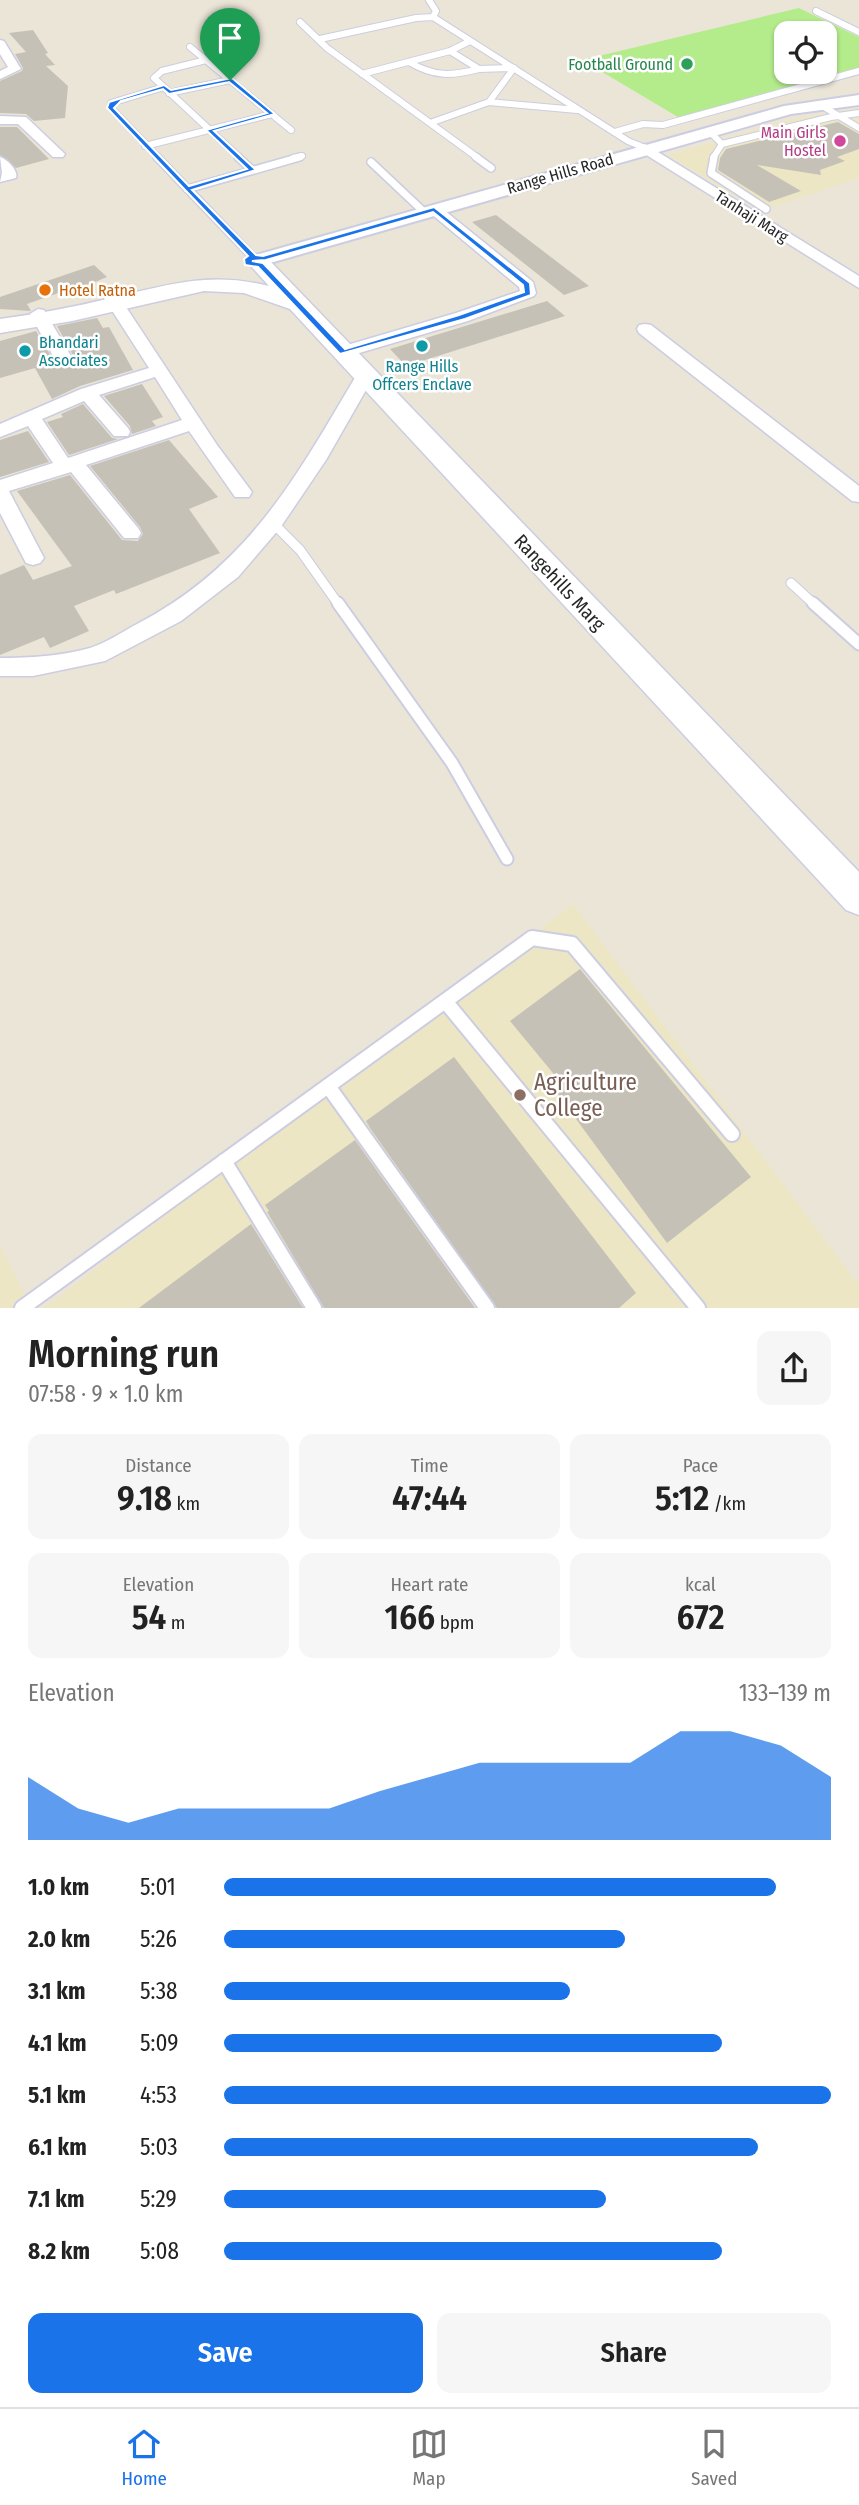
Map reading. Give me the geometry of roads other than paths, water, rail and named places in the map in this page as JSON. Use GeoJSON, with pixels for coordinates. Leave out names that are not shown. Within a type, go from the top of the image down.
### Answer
{"type":"FeatureCollection","features":[{"type":"Feature","properties":{"kind":"main road","name":"Range Hills Road"},"geometry":{"type":"LineString","coordinates":[[178,286],[255,261]]}},
{"type":"Feature","properties":{"kind":"main road"},"geometry":{"type":"LineString","coordinates":[[114,301],[146,289],[255,261]]}},
{"type":"Feature","properties":{"kind":"main road","name":"Rangehills Marg"},"geometry":{"type":"LineString","coordinates":[[255,261],[859,898]]}},
{"type":"Feature","properties":{"kind":"main road"},"geometry":{"type":"LineString","coordinates":[[0,327],[178,286],[212,284],[250,287],[272,293],[300,306]]}},
{"type":"Feature","properties":{"kind":"main road"},"geometry":{"type":"LineString","coordinates":[[0,320],[40,317]]}},
{"type":"Feature","properties":{"kind":"street"},"geometry":{"type":"LineString","coordinates":[[0,44],[15,69],[0,75]]}},
{"type":"Feature","properties":{"kind":"street","name":"Range Hills Road"},"geometry":{"type":"LineString","coordinates":[[255,261],[645,148],[790,109],[859,100]]}},
{"type":"Feature","properties":{"kind":"street"},"geometry":{"type":"LineString","coordinates":[[0,120],[21,120],[58,154]]}},
{"type":"Feature","properties":{"kind":"street","name":"Tanhaji Marg"},"geometry":{"type":"LineString","coordinates":[[645,148],[859,283]]}},
{"type":"Feature","properties":{"kind":"street"},"geometry":{"type":"LineString","coordinates":[[0,161],[11,175],[0,178]]}},
{"type":"Feature","properties":{"kind":"street"},"geometry":{"type":"LineString","coordinates":[[343,352],[462,317],[528,293],[527,285],[429,211]]}},
{"type":"Feature","properties":{"kind":"street"},"geometry":{"type":"LineString","coordinates":[[114,301],[193,423],[242,492]]}},
{"type":"Feature","properties":{"kind":"street"},"geometry":{"type":"LineString","coordinates":[[40,317],[62,356]]}},
{"type":"Feature","properties":{"kind":"street"},"geometry":{"type":"LineString","coordinates":[[645,329],[859,496]]}},
{"type":"Feature","properties":{"kind":"street"},"geometry":{"type":"LineString","coordinates":[[0,431],[87,393],[160,370]]}},
{"type":"Feature","properties":{"kind":"street"},"geometry":{"type":"LineString","coordinates":[[0,667],[33,667],[97,655],[173,615],[230,572],[273,523],[316,460],[365,376]]}},
{"type":"Feature","properties":{"kind":"street"},"geometry":{"type":"LineString","coordinates":[[87,393],[121,432]]}},
{"type":"Feature","properties":{"kind":"street"},"geometry":{"type":"LineString","coordinates":[[32,417],[70,466],[131,533]]}},
{"type":"Feature","properties":{"kind":"street"},"geometry":{"type":"LineString","coordinates":[[33,558],[0,490],[193,423]]}},
{"type":"Feature","properties":{"kind":"lane"},"geometry":{"type":"LineString","coordinates":[[429,0],[436,12],[433,18]]}},
{"type":"Feature","properties":{"kind":"lane"},"geometry":{"type":"LineString","coordinates":[[817,11],[859,33]]}},
{"type":"Feature","properties":{"kind":"lane"},"geometry":{"type":"LineString","coordinates":[[320,39],[416,18],[433,18],[645,148]]}},
{"type":"Feature","properties":{"kind":"lane"},"geometry":{"type":"LineString","coordinates":[[300,22],[327,48],[491,168]]}},
{"type":"Feature","properties":{"kind":"lane"},"geometry":{"type":"LineString","coordinates":[[362,74],[450,51],[470,41]]}},
{"type":"Feature","properties":{"kind":"lane"},"geometry":{"type":"LineString","coordinates":[[190,47],[291,130]]}},
{"type":"Feature","properties":{"kind":"lane"},"geometry":{"type":"LineString","coordinates":[[450,51],[479,69]]}},
{"type":"Feature","properties":{"kind":"lane"},"geometry":{"type":"LineString","coordinates":[[206,60],[158,72],[154,78],[252,170]]}},
{"type":"Feature","properties":{"kind":"lane"},"geometry":{"type":"LineString","coordinates":[[409,62],[435,76],[450,76],[479,69],[514,68]]}},
{"type":"Feature","properties":{"kind":"lane"},"geometry":{"type":"LineString","coordinates":[[489,102],[514,68]]}},
{"type":"Feature","properties":{"kind":"lane"},"geometry":{"type":"LineString","coordinates":[[615,132],[643,124],[663,125],[859,71]]}},
{"type":"Feature","properties":{"kind":"lane"},"geometry":{"type":"LineString","coordinates":[[230,80],[119,99],[110,106],[255,261]]}},
{"type":"Feature","properties":{"kind":"lane"},"geometry":{"type":"LineString","coordinates":[[430,123],[489,102],[580,110]]}},
{"type":"Feature","properties":{"kind":"lane"},"geometry":{"type":"LineString","coordinates":[[819,104],[859,128]]}},
{"type":"Feature","properties":{"kind":"lane"},"geometry":{"type":"LineString","coordinates":[[766,209],[711,173],[713,159],[722,144],[836,116],[859,113]]}},
{"type":"Feature","properties":{"kind":"lane"},"geometry":{"type":"LineString","coordinates":[[145,146],[272,114]]}},
{"type":"Feature","properties":{"kind":"lane"},"geometry":{"type":"LineString","coordinates":[[709,131],[722,144]]}},
{"type":"Feature","properties":{"kind":"lane"},"geometry":{"type":"LineString","coordinates":[[187,189],[302,156]]}},
{"type":"Feature","properties":{"kind":"lane"},"geometry":{"type":"LineString","coordinates":[[372,162],[429,211]]}},
{"type":"Feature","properties":{"kind":"lane"},"geometry":{"type":"LineString","coordinates":[[273,523],[300,550],[390,674],[452,763],[508,859]]}},
{"type":"Feature","properties":{"kind":"lane"},"geometry":{"type":"LineString","coordinates":[[791,583],[859,644]]}},
{"type":"Feature","properties":{"kind":"lane"},"geometry":{"type":"LineString","coordinates":[[22,1308],[532,938],[572,944],[732,1134]]}},
{"type":"Feature","properties":{"kind":"lane"},"geometry":{"type":"LineString","coordinates":[[445,1001],[698,1308]]}},
{"type":"Feature","properties":{"kind":"lane"},"geometry":{"type":"LineString","coordinates":[[328,1086],[487,1308]]}},
{"type":"Feature","properties":{"kind":"lane"},"geometry":{"type":"LineString","coordinates":[[224,1161],[314,1308]]}},
{"type":"Feature","properties":{"kind":"place","name":"Football Ground"},"geometry":{"type":"Point","coordinates":[687,64]}},
{"type":"Feature","properties":{"kind":"place","name":"Main Girls Hostel"},"geometry":{"type":"Point","coordinates":[840,141]}},
{"type":"Feature","properties":{"kind":"place","name":"Hotel Ratna"},"geometry":{"type":"Point","coordinates":[45,290]}},
{"type":"Feature","properties":{"kind":"place","name":"Range Hills Offcers Enclave"},"geometry":{"type":"Point","coordinates":[422,346]}},
{"type":"Feature","properties":{"kind":"place","name":"Bhandari Associates"},"geometry":{"type":"Point","coordinates":[25,351]}},
{"type":"Feature","properties":{"kind":"place","name":"Agriculture College"},"geometry":{"type":"Point","coordinates":[520,1095]}}]}
